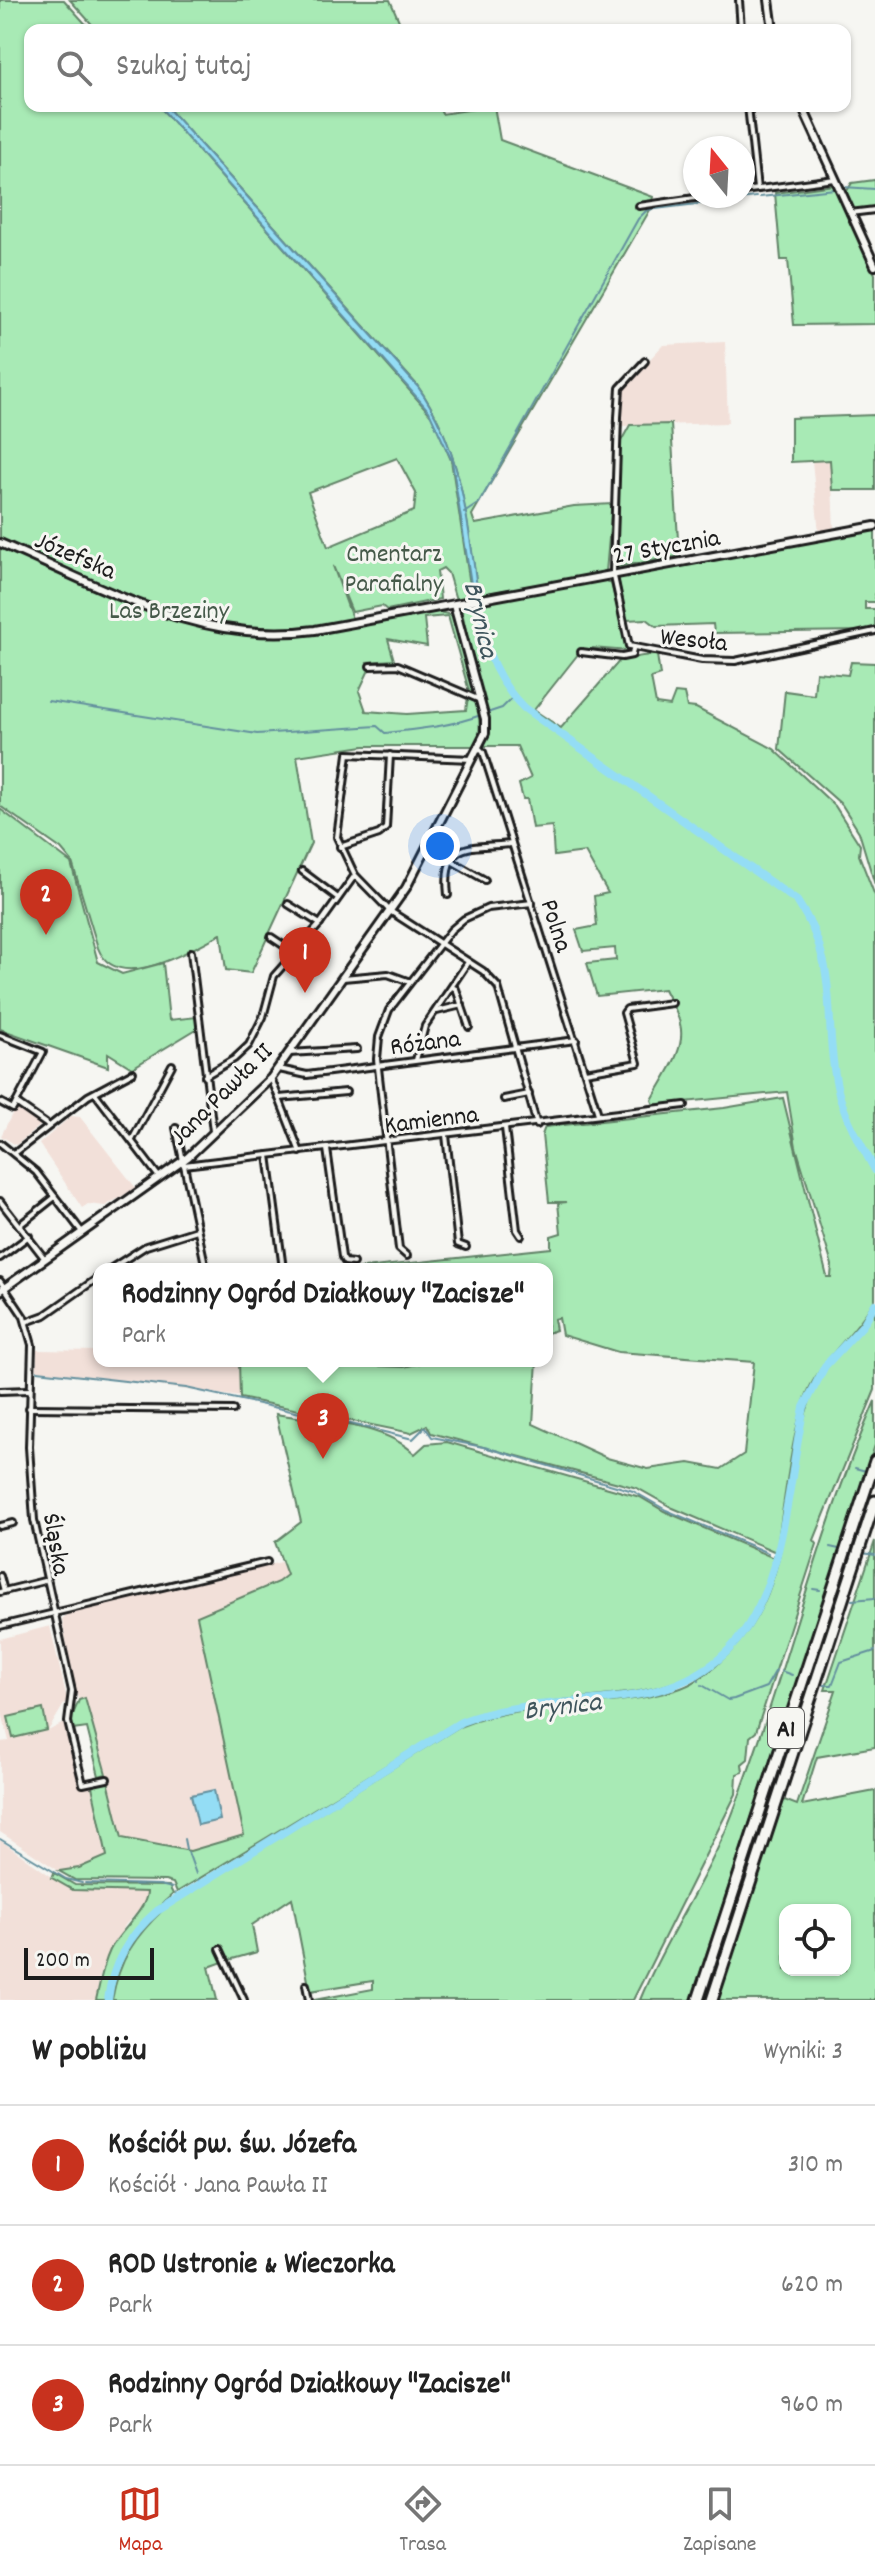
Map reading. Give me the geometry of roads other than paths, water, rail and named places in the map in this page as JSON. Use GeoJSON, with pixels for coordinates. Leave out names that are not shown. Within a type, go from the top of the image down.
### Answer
{"type":"FeatureCollection","features":[{"type":"Feature","properties":{"kind":"highway","name":"A1"},"geometry":{"type":"LineString","coordinates":[[698,2000],[875,1461]]}},
{"type":"Feature","properties":{"kind":"highway","name":"A1"},"geometry":{"type":"LineString","coordinates":[[712,2000],[875,1501]]}},
{"type":"Feature","properties":{"kind":"street"},"geometry":{"type":"LineString","coordinates":[[739,0],[741,24]]}},
{"type":"Feature","properties":{"kind":"street"},"geometry":{"type":"LineString","coordinates":[[769,0],[772,24]]}},
{"type":"Feature","properties":{"kind":"street"},"geometry":{"type":"LineString","coordinates":[[749,112],[757,189],[835,179]]}},
{"type":"Feature","properties":{"kind":"street"},"geometry":{"type":"LineString","coordinates":[[805,112],[875,266]]}},
{"type":"Feature","properties":{"kind":"street"},"geometry":{"type":"LineString","coordinates":[[639,206],[683,200]]}},
{"type":"Feature","properties":{"kind":"street"},"geometry":{"type":"LineString","coordinates":[[850,213],[875,210]]}},
{"type":"Feature","properties":{"kind":"street","name":"Wesoła"},"geometry":{"type":"LineString","coordinates":[[645,361],[620,388],[613,575],[619,612],[633,649],[735,661],[875,631]]}},
{"type":"Feature","properties":{"kind":"street","name":"27 Stycznia"},"geometry":{"type":"LineString","coordinates":[[466,602],[875,526]]}},
{"type":"Feature","properties":{"kind":"street","name":"Józefska"},"geometry":{"type":"LineString","coordinates":[[0,543],[181,620],[228,632],[291,634],[466,602]]}},
{"type":"Feature","properties":{"kind":"street","name":"Jana Pawła II"},"geometry":{"type":"LineString","coordinates":[[2,1287],[183,1163],[271,1078],[406,888],[485,733],[485,719],[454,605]]}},
{"type":"Feature","properties":{"kind":"street"},"geometry":{"type":"LineString","coordinates":[[581,652],[622,657],[632,655],[633,649]]}},
{"type":"Feature","properties":{"kind":"street"},"geometry":{"type":"LineString","coordinates":[[370,666],[398,665],[480,700]]}},
{"type":"Feature","properties":{"kind":"street","name":"Polna"},"geometry":{"type":"LineString","coordinates":[[479,748],[483,752],[532,903],[598,1115]]}},
{"type":"Feature","properties":{"kind":"street"},"geometry":{"type":"LineString","coordinates":[[472,760],[352,753],[346,757],[337,823],[340,847],[355,875],[390,911],[468,962],[498,987],[518,1048],[537,1125]]}},
{"type":"Feature","properties":{"kind":"street"},"geometry":{"type":"LineString","coordinates":[[340,847],[379,834],[386,828],[390,755]]}},
{"type":"Feature","properties":{"kind":"street"},"geometry":{"type":"LineString","coordinates":[[448,859],[463,849],[512,844]]}},
{"type":"Feature","properties":{"kind":"street"},"geometry":{"type":"LineString","coordinates":[[448,859],[485,880]]}},
{"type":"Feature","properties":{"kind":"street"},"geometry":{"type":"LineString","coordinates":[[448,859],[448,895]]}},
{"type":"Feature","properties":{"kind":"street"},"geometry":{"type":"LineString","coordinates":[[302,871],[338,898]]}},
{"type":"Feature","properties":{"kind":"street"},"geometry":{"type":"LineString","coordinates":[[205,1076],[234,1059],[249,1045],[263,1017],[274,976],[320,924],[355,875]]}},
{"type":"Feature","properties":{"kind":"street"},"geometry":{"type":"LineString","coordinates":[[407,1256],[399,1249],[378,1066],[379,1037],[386,1018],[410,982],[440,944],[473,914],[488,908],[532,903]]}},
{"type":"Feature","properties":{"kind":"street"},"geometry":{"type":"LineString","coordinates":[[288,904],[320,924]]}},
{"type":"Feature","properties":{"kind":"street"},"geometry":{"type":"LineString","coordinates":[[271,937],[295,953]]}},
{"type":"Feature","properties":{"kind":"street"},"geometry":{"type":"LineString","coordinates":[[191,952],[205,1076],[215,1133]]}},
{"type":"Feature","properties":{"kind":"street"},"geometry":{"type":"LineString","coordinates":[[416,1060],[419,1040],[468,962]]}},
{"type":"Feature","properties":{"kind":"street"},"geometry":{"type":"LineString","coordinates":[[341,978],[388,974],[410,982]]}},
{"type":"Feature","properties":{"kind":"street"},"geometry":{"type":"LineString","coordinates":[[452,987],[456,989],[469,1027]]}},
{"type":"Feature","properties":{"kind":"street"},"geometry":{"type":"LineString","coordinates":[[585,1072],[638,1063],[624,1013],[627,1009],[672,1003]]}},
{"type":"Feature","properties":{"kind":"street"},"geometry":{"type":"LineString","coordinates":[[436,1010],[462,1005]]}},
{"type":"Feature","properties":{"kind":"street"},"geometry":{"type":"LineString","coordinates":[[0,1035],[43,1052],[13,1109],[0,1102]]}},
{"type":"Feature","properties":{"kind":"street","name":"Różana"},"geometry":{"type":"LineString","coordinates":[[279,1069],[307,1075],[576,1040]]}},
{"type":"Feature","properties":{"kind":"street"},"geometry":{"type":"LineString","coordinates":[[289,1053],[357,1049]]}},
{"type":"Feature","properties":{"kind":"street"},"geometry":{"type":"LineString","coordinates":[[132,1140],[172,1065]]}},
{"type":"Feature","properties":{"kind":"street"},"geometry":{"type":"LineString","coordinates":[[15,1153],[95,1093],[133,1072]]}},
{"type":"Feature","properties":{"kind":"street"},"geometry":{"type":"LineString","coordinates":[[271,1078],[300,1152]]}},
{"type":"Feature","properties":{"kind":"street"},"geometry":{"type":"LineString","coordinates":[[279,1098],[346,1092]]}},
{"type":"Feature","properties":{"kind":"street"},"geometry":{"type":"LineString","coordinates":[[95,1093],[160,1177]]}},
{"type":"Feature","properties":{"kind":"street"},"geometry":{"type":"LineString","coordinates":[[504,1099],[529,1094]]}},
{"type":"Feature","properties":{"kind":"street"},"geometry":{"type":"LineString","coordinates":[[16,1103],[49,1126]]}},
{"type":"Feature","properties":{"kind":"street","name":"Kamienna"},"geometry":{"type":"LineString","coordinates":[[183,1163],[537,1125],[685,1105]]}},
{"type":"Feature","properties":{"kind":"street"},"geometry":{"type":"LineString","coordinates":[[176,1128],[205,1263]]}},
{"type":"Feature","properties":{"kind":"street"},"geometry":{"type":"LineString","coordinates":[[505,1128],[517,1230],[521,1236]]}},
{"type":"Feature","properties":{"kind":"street"},"geometry":{"type":"LineString","coordinates":[[446,1135],[458,1244],[466,1247]]}},
{"type":"Feature","properties":{"kind":"street"},"geometry":{"type":"LineString","coordinates":[[0,1143],[15,1153],[82,1232]]}},
{"type":"Feature","properties":{"kind":"street"},"geometry":{"type":"LineString","coordinates":[[327,1149],[342,1257],[345,1262],[353,1263]]}},
{"type":"Feature","properties":{"kind":"street"},"geometry":{"type":"LineString","coordinates":[[268,1155],[282,1263]]}},
{"type":"Feature","properties":{"kind":"street"},"geometry":{"type":"LineString","coordinates":[[21,1224],[55,1197]]}},
{"type":"Feature","properties":{"kind":"street"},"geometry":{"type":"LineString","coordinates":[[0,1201],[21,1224],[45,1259]]}},
{"type":"Feature","properties":{"kind":"street"},"geometry":{"type":"LineString","coordinates":[[119,1263],[146,1246],[197,1230]]}},
{"type":"Feature","properties":{"kind":"street"},"geometry":{"type":"LineString","coordinates":[[0,1258],[29,1236]]}},
{"type":"Feature","properties":{"kind":"street"},"geometry":{"type":"LineString","coordinates":[[26,1322],[45,1315],[93,1281]]}},
{"type":"Feature","properties":{"kind":"street","name":"Śląska"},"geometry":{"type":"LineString","coordinates":[[2,1287],[26,1322],[33,1355],[29,1475],[45,1581],[73,1697],[68,1722],[83,1784],[107,1779]]}},
{"type":"Feature","properties":{"kind":"street"},"geometry":{"type":"LineString","coordinates":[[0,1391],[30,1390]]}},
{"type":"Feature","properties":{"kind":"street"},"geometry":{"type":"LineString","coordinates":[[29,1408],[233,1410]]}},
{"type":"Feature","properties":{"kind":"street"},"geometry":{"type":"LineString","coordinates":[[0,1526],[13,1523]]}},
{"type":"Feature","properties":{"kind":"street"},"geometry":{"type":"LineString","coordinates":[[0,1626],[267,1562]]}},
{"type":"Feature","properties":{"kind":"street"},"geometry":{"type":"LineString","coordinates":[[0,1576],[2,1591],[45,1581]]}},
{"type":"Feature","properties":{"kind":"street"},"geometry":{"type":"LineString","coordinates":[[220,1949],[244,2000]]}},
{"type":"Feature","properties":{"kind":"street"},"geometry":{"type":"LineString","coordinates":[[306,1985],[309,2000]]}},
{"type":"Feature","properties":{"kind":"water"},"geometry":{"type":"Polygon","coordinates":[[[164,112],[171,112],[418,387],[445,435],[461,487],[478,595],[473,597],[452,461],[429,411],[164,112]]]}},
{"type":"Feature","properties":{"kind":"water"},"geometry":{"type":"Polygon","coordinates":[[[214,1790],[220,1820],[198,1825],[191,1795],[214,1790]]]}},
{"type":"Feature","properties":{"kind":"waterway"},"geometry":{"type":"LineString","coordinates":[[843,187],[875,189]]}},
{"type":"Feature","properties":{"kind":"waterway"},"geometry":{"type":"LineString","coordinates":[[760,197],[835,189]]}},
{"type":"Feature","properties":{"kind":"waterway"},"geometry":{"type":"LineString","coordinates":[[464,513],[479,503],[638,219],[647,210],[756,197]]}},
{"type":"Feature","properties":{"kind":"waterway","name":"Brynica"},"geometry":{"type":"LineString","coordinates":[[474,586],[488,652],[502,681],[524,708],[797,901],[811,925],[825,970],[833,1060],[840,1097],[875,1170]]}},
{"type":"Feature","properties":{"kind":"waterway"},"geometry":{"type":"LineString","coordinates":[[487,713],[502,708],[513,697]]}},
{"type":"Feature","properties":{"kind":"waterway"},"geometry":{"type":"LineString","coordinates":[[48,701],[257,734],[377,726],[385,733],[445,725],[481,715]]}},
{"type":"Feature","properties":{"kind":"waterway","name":"Brynica"},"geometry":{"type":"LineString","coordinates":[[108,2000],[113,1974],[130,1940],[157,1911],[461,1722],[521,1707],[623,1697],[677,1684],[716,1661],[745,1630],[765,1592],[788,1503],[804,1407],[825,1366],[863,1325],[875,1304]]}},
{"type":"Feature","properties":{"kind":"waterway"},"geometry":{"type":"LineString","coordinates":[[38,1371],[186,1388],[378,1430]]}},
{"type":"Feature","properties":{"kind":"waterway"},"geometry":{"type":"LineString","coordinates":[[380,1431],[413,1439],[425,1427],[432,1437],[488,1448],[633,1491],[666,1510],[768,1553]]}},
{"type":"Feature","properties":{"kind":"waterway"},"geometry":{"type":"LineString","coordinates":[[855,1468],[866,1471]]}},
{"type":"Feature","properties":{"kind":"waterway"},"geometry":{"type":"LineString","coordinates":[[830,1547],[839,1549]]}},
{"type":"Feature","properties":{"kind":"waterway"},"geometry":{"type":"LineString","coordinates":[[863,1553],[875,1555]]}},
{"type":"Feature","properties":{"kind":"waterway","name":"Brynica"},"geometry":{"type":"LineString","coordinates":[[773,1555],[777,1558]]}},
{"type":"Feature","properties":{"kind":"waterway"},"geometry":{"type":"LineString","coordinates":[[813,1589],[820,1590]]}},
{"type":"Feature","properties":{"kind":"waterway"},"geometry":{"type":"LineString","coordinates":[[852,1600],[875,1598]]}},
{"type":"Feature","properties":{"kind":"waterway"},"geometry":{"type":"LineString","coordinates":[[824,1685],[832,1685],[841,1662],[875,1651]]}},
{"type":"Feature","properties":{"kind":"waterway"},"geometry":{"type":"LineString","coordinates":[[702,1685],[728,1700],[734,1699],[766,1687],[776,1670]]}},
{"type":"Feature","properties":{"kind":"waterway"},"geometry":{"type":"LineString","coordinates":[[781,1671],[792,1675]]}},
{"type":"Feature","properties":{"kind":"waterway","name":"Brynica"},"geometry":{"type":"LineString","coordinates":[[697,1677],[699,1681]]}},
{"type":"Feature","properties":{"kind":"waterway"},"geometry":{"type":"LineString","coordinates":[[0,1839],[66,1879],[82,1883]]}},
{"type":"Feature","properties":{"kind":"waterway"},"geometry":{"type":"LineString","coordinates":[[184,1839],[186,1849]]}},
{"type":"Feature","properties":{"kind":"waterway"},"geometry":{"type":"LineString","coordinates":[[188,1852],[196,1874]]}},
{"type":"Feature","properties":{"kind":"waterway"},"geometry":{"type":"LineString","coordinates":[[85,1883],[172,1888]]}},
{"type":"Feature","properties":{"kind":"place","name":"ROD Ustronie & Wieczorka"},"geometry":{"type":"Point","coordinates":[46,935]}},
{"type":"Feature","properties":{"kind":"place","name":"Kościół pw. św. Józefa"},"geometry":{"type":"Point","coordinates":[305,993]}},
{"type":"Feature","properties":{"kind":"place","name":"Rodzinny Ogród Działkowy \"Zacisze\""},"geometry":{"type":"Point","coordinates":[323,1459]}},
{"type":"Feature","properties":{"kind":"park label","name":"Cmentarz Parafialny"},"geometry":{"type":"Point","coordinates":[394,567]}},
{"type":"Feature","properties":{"kind":"park label","name":"Las Brzeziny"},"geometry":{"type":"Point","coordinates":[169,609]}}]}
